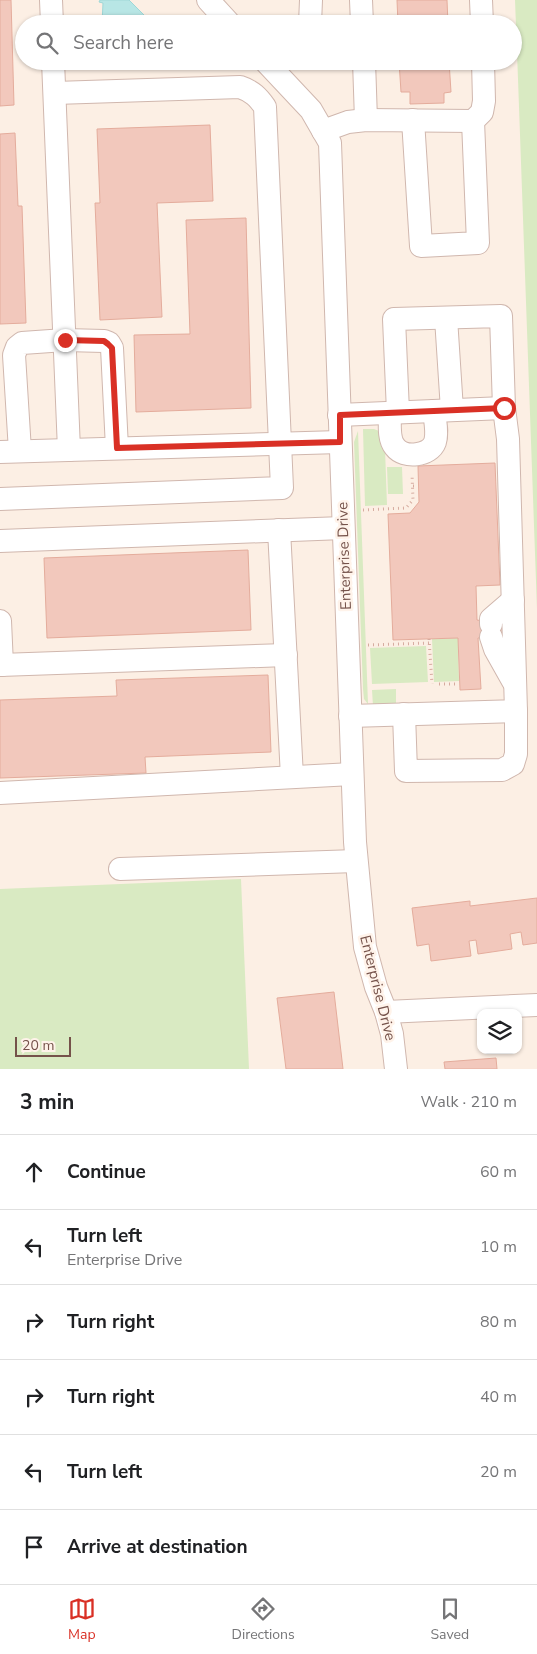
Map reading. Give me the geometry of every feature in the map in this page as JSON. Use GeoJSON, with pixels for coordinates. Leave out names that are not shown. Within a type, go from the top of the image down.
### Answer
{"type":"FeatureCollection","features":[{"type":"Feature","properties":{"kind":"street"},"geometry":{"type":"LineString","coordinates":[[51,0],[52,15]]}},
{"type":"Feature","properties":{"kind":"street"},"geometry":{"type":"LineString","coordinates":[[208,0],[222,15]]}},
{"type":"Feature","properties":{"kind":"street"},"geometry":{"type":"LineString","coordinates":[[310,15],[311,0]]}},
{"type":"Feature","properties":{"kind":"street"},"geometry":{"type":"LineString","coordinates":[[361,0],[362,15]]}},
{"type":"Feature","properties":{"kind":"street"},"geometry":{"type":"LineString","coordinates":[[481,0],[482,15]]}},
{"type":"Feature","properties":{"kind":"street"},"geometry":{"type":"LineString","coordinates":[[54,70],[69,450]]}},
{"type":"Feature","properties":{"kind":"street","name":"Enterprise Drive"},"geometry":{"type":"LineString","coordinates":[[275,70],[312,110],[330,143],[356,861],[365,947],[392,1034],[396,1069]]}},
{"type":"Feature","properties":{"kind":"street"},"geometry":{"type":"LineString","coordinates":[[364,70],[366,120]]}},
{"type":"Feature","properties":{"kind":"street"},"geometry":{"type":"LineString","coordinates":[[323,131],[348,122],[366,120],[473,121],[482,112],[484,101],[483,70]]}},
{"type":"Feature","properties":{"kind":"street"},"geometry":{"type":"LineString","coordinates":[[0,499],[282,488],[266,117],[260,99],[250,91],[240,87],[55,93]]}},
{"type":"Feature","properties":{"kind":"street"},"geometry":{"type":"LineString","coordinates":[[413,120],[421,246],[478,243],[473,121]]}},
{"type":"Feature","properties":{"kind":"street"},"geometry":{"type":"LineString","coordinates":[[404,714],[406,771],[502,770],[514,764],[516,754],[516,711],[508,439],[504,408],[501,316],[394,319],[394,413],[391,439],[395,448],[403,453],[427,452],[434,445],[443,411],[446,318]]}},
{"type":"Feature","properties":{"kind":"street"},"geometry":{"type":"LineString","coordinates":[[117,448],[112,348],[104,341],[65,340],[22,343],[17,347],[14,355],[10,451],[340,442]]}},
{"type":"Feature","properties":{"kind":"street"},"geometry":{"type":"LineString","coordinates":[[340,415],[504,408]]}},
{"type":"Feature","properties":{"kind":"street"},"geometry":{"type":"LineString","coordinates":[[0,541],[343,528]]}},
{"type":"Feature","properties":{"kind":"street"},"geometry":{"type":"LineString","coordinates":[[279,530],[292,777]]}},
{"type":"Feature","properties":{"kind":"street"},"geometry":{"type":"LineString","coordinates":[[512,600],[491,618],[491,631],[495,650],[515,684]]}},
{"type":"Feature","properties":{"kind":"street"},"geometry":{"type":"LineString","coordinates":[[0,621],[1,665],[286,655]]}},
{"type":"Feature","properties":{"kind":"street"},"geometry":{"type":"LineString","coordinates":[[350,716],[516,711]]}},
{"type":"Feature","properties":{"kind":"street"},"geometry":{"type":"LineString","coordinates":[[0,793],[352,774]]}},
{"type":"Feature","properties":{"kind":"street"},"geometry":{"type":"LineString","coordinates":[[120,870],[356,861]]}},
{"type":"Feature","properties":{"kind":"street"},"geometry":{"type":"LineString","coordinates":[[386,1012],[537,1005]]}},
{"type":"Feature","properties":{"kind":"path"},"geometry":{"type":"LineString","coordinates":[[363,510],[406,508],[413,500],[412,472]]}},
{"type":"Feature","properties":{"kind":"path"},"geometry":{"type":"LineString","coordinates":[[413,486],[418,486]]}},
{"type":"Feature","properties":{"kind":"path"},"geometry":{"type":"LineString","coordinates":[[368,645],[429,641],[432,684]]}},
{"type":"Feature","properties":{"kind":"path"},"geometry":{"type":"LineString","coordinates":[[439,684],[459,684]]}},
{"type":"Feature","properties":{"kind":"green space"},"geometry":{"type":"Polygon","coordinates":[[[515,0],[537,0],[537,609],[518,70],[522,70],[522,15],[516,15],[515,0]]]}},
{"type":"Feature","properties":{"kind":"green space"},"geometry":{"type":"Polygon","coordinates":[[[363,429],[379,431],[385,449],[387,505],[365,506],[363,429]]]}},
{"type":"Feature","properties":{"kind":"green space"},"geometry":{"type":"Polygon","coordinates":[[[358,431],[368,704],[364,699],[363,689],[354,442],[358,431]]]}},
{"type":"Feature","properties":{"kind":"green space"},"geometry":{"type":"Polygon","coordinates":[[[387,467],[402,467],[403,494],[388,494],[387,467]]]}},
{"type":"Feature","properties":{"kind":"green space"},"geometry":{"type":"Polygon","coordinates":[[[458,638],[459,681],[434,682],[432,639],[458,638]]]}},
{"type":"Feature","properties":{"kind":"green space"},"geometry":{"type":"Polygon","coordinates":[[[426,646],[428,682],[372,684],[370,648],[426,646]]]}},
{"type":"Feature","properties":{"kind":"green space"},"geometry":{"type":"Polygon","coordinates":[[[396,689],[396,705],[373,706],[372,690],[396,689]]]}},
{"type":"Feature","properties":{"kind":"green space"},"geometry":{"type":"Polygon","coordinates":[[[241,879],[249,1069],[0,1069],[0,889],[241,879]]]}},
{"type":"Feature","properties":{"kind":"water"},"geometry":{"type":"Polygon","coordinates":[[[100,0],[129,0],[144,15],[102,15],[103,3],[99,2],[100,0]]]}},
{"type":"Feature","properties":{"kind":"building"},"geometry":{"type":"Polygon","coordinates":[[[0,0],[11,0],[14,105],[0,106],[0,0]]]}},
{"type":"Feature","properties":{"kind":"building"},"geometry":{"type":"Polygon","coordinates":[[[397,0],[447,0],[448,15],[398,15],[397,0]]]}},
{"type":"Feature","properties":{"kind":"building"},"geometry":{"type":"Polygon","coordinates":[[[400,70],[450,70],[451,92],[444,93],[444,103],[410,104],[410,92],[401,92],[400,70]]]}},
{"type":"Feature","properties":{"kind":"building"},"geometry":{"type":"Polygon","coordinates":[[[210,125],[213,201],[157,203],[162,317],[100,320],[95,203],[100,203],[97,129],[210,125]]]}},
{"type":"Feature","properties":{"kind":"building"},"geometry":{"type":"Polygon","coordinates":[[[15,133],[18,206],[22,206],[26,323],[0,324],[0,134],[15,133]]]}},
{"type":"Feature","properties":{"kind":"building"},"geometry":{"type":"Polygon","coordinates":[[[246,218],[251,408],[136,412],[134,335],[190,334],[186,220],[246,218]]]}},
{"type":"Feature","properties":{"kind":"building"},"geometry":{"type":"Polygon","coordinates":[[[495,463],[500,585],[476,586],[477,620],[501,624],[501,637],[478,638],[481,689],[460,690],[458,638],[393,640],[388,514],[410,513],[419,502],[418,466],[495,463]]]}},
{"type":"Feature","properties":{"kind":"building"},"geometry":{"type":"Polygon","coordinates":[[[248,550],[251,630],[47,638],[44,558],[248,550]]]}},
{"type":"Feature","properties":{"kind":"building"},"geometry":{"type":"Polygon","coordinates":[[[268,675],[271,752],[145,757],[146,773],[0,778],[0,700],[117,696],[116,680],[268,675]]]}},
{"type":"Feature","properties":{"kind":"building"},"geometry":{"type":"Polygon","coordinates":[[[537,898],[537,943],[523,945],[521,932],[510,934],[512,949],[478,954],[476,940],[469,941],[471,956],[431,961],[429,944],[417,946],[412,908],[470,901],[470,906],[537,898]]]}},
{"type":"Feature","properties":{"kind":"building"},"geometry":{"type":"Polygon","coordinates":[[[334,992],[343,1069],[286,1069],[277,998],[334,992]]]}},
{"type":"Feature","properties":{"kind":"building"},"geometry":{"type":"Polygon","coordinates":[[[496,1058],[497,1069],[445,1069],[444,1062],[496,1058]]]}},
{"type":"Feature","properties":{"kind":"route"},"geometry":{"type":"LineString","coordinates":[[65,340],[104,341],[112,348],[117,448],[340,442],[340,415],[504,408]]}}]}
